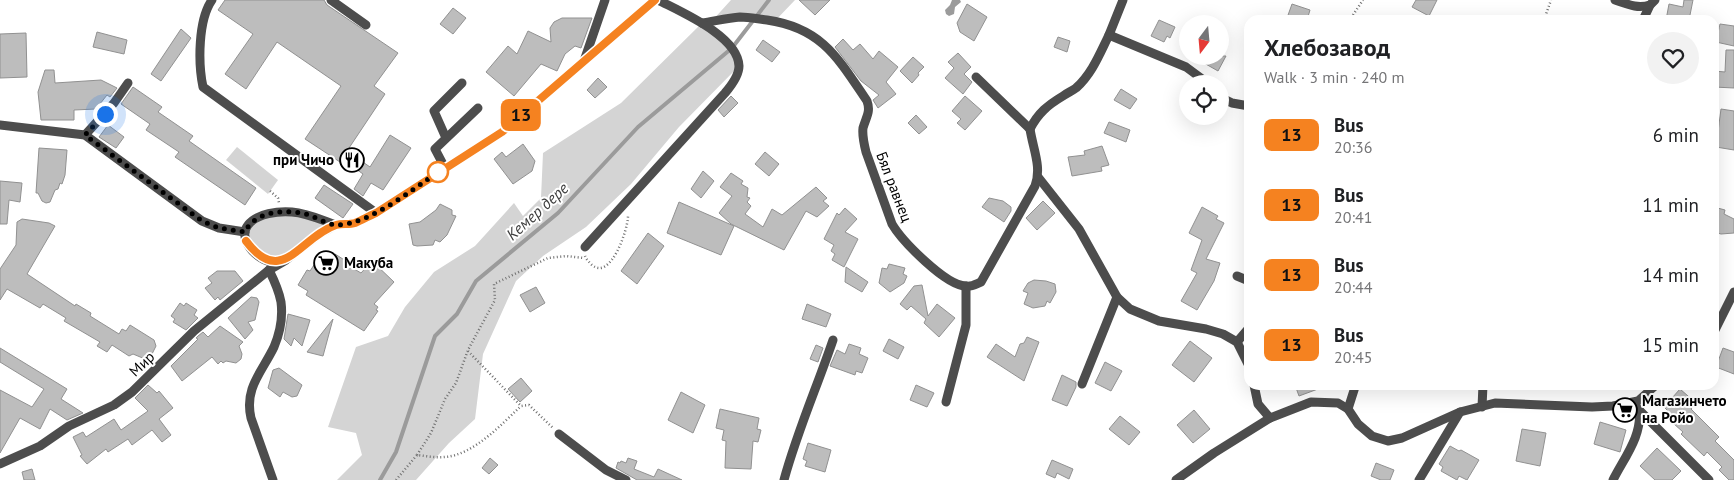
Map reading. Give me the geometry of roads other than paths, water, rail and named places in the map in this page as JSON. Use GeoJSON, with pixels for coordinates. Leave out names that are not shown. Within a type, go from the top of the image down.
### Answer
{"type":"FeatureCollection","features":[{"type":"Feature","properties":{"kind":"street"},"geometry":{"type":"LineString","coordinates":[[212,0],[199,46],[203,87],[376,213]]}},
{"type":"Feature","properties":{"kind":"street"},"geometry":{"type":"LineString","coordinates":[[331,0],[366,25]]}},
{"type":"Feature","properties":{"kind":"street"},"geometry":{"type":"LineString","coordinates":[[584,61],[605,0]]}},
{"type":"Feature","properties":{"kind":"street"},"geometry":{"type":"LineString","coordinates":[[585,247],[732,84],[737,74],[739,66],[737,58],[732,48],[726,42],[702,23],[656,0]]}},
{"type":"Feature","properties":{"kind":"street","name":"Мир"},"geometry":{"type":"LineString","coordinates":[[0,464],[40,446],[69,426],[114,405],[132,392],[194,331],[269,270],[286,260],[321,233],[336,225],[354,223],[376,213],[502,132],[656,0]]}},
{"type":"Feature","properties":{"kind":"street"},"geometry":{"type":"LineString","coordinates":[[1030,129],[1044,109],[1075,88],[1084,79],[1109,35],[1123,0]]}},
{"type":"Feature","properties":{"kind":"street"},"geometry":{"type":"LineString","coordinates":[[1615,0],[1642,8],[1653,3]]}},
{"type":"Feature","properties":{"kind":"street"},"geometry":{"type":"LineString","coordinates":[[1646,15],[1653,3]]}},
{"type":"Feature","properties":{"kind":"street","name":"Бял равнец"},"geometry":{"type":"LineString","coordinates":[[702,23],[742,17],[770,21],[792,25],[806,31],[821,42],[844,67],[867,100],[869,115],[863,128],[863,140],[892,224],[898,234],[943,276],[955,283],[966,286]]}},
{"type":"Feature","properties":{"kind":"street"},"geometry":{"type":"LineString","coordinates":[[1109,35],[1186,67],[1197,75]]}},
{"type":"Feature","properties":{"kind":"street"},"geometry":{"type":"LineString","coordinates":[[946,402],[966,325],[966,286],[981,282],[1038,177],[1038,166],[1030,129],[976,77]]}},
{"type":"Feature","properties":{"kind":"street"},"geometry":{"type":"LineString","coordinates":[[85,135],[114,103],[128,83]]}},
{"type":"Feature","properties":{"kind":"street"},"geometry":{"type":"LineString","coordinates":[[446,138],[434,111],[462,83]]}},
{"type":"Feature","properties":{"kind":"street"},"geometry":{"type":"LineString","coordinates":[[1229,102],[1244,105]]}},
{"type":"Feature","properties":{"kind":"street"},"geometry":{"type":"LineString","coordinates":[[445,168],[435,149],[478,108]]}},
{"type":"Feature","properties":{"kind":"street"},"geometry":{"type":"LineString","coordinates":[[0,126],[85,135],[202,221],[219,228],[245,232]]}},
{"type":"Feature","properties":{"kind":"street"},"geometry":{"type":"LineString","coordinates":[[1038,177],[1079,229],[1117,297],[1130,309],[1159,321],[1206,329],[1223,334],[1237,342],[1244,356]]}},
{"type":"Feature","properties":{"kind":"street"},"geometry":{"type":"LineString","coordinates":[[286,260],[271,262],[260,257],[246,241],[245,232],[248,225],[268,214],[281,212],[305,214],[336,225]]}},
{"type":"Feature","properties":{"kind":"street"},"geometry":{"type":"LineString","coordinates":[[269,270],[277,287],[281,302],[280,327],[273,348],[252,388],[248,407],[274,480]]}},
{"type":"Feature","properties":{"kind":"street"},"geometry":{"type":"LineString","coordinates":[[1237,276],[1244,279]]}},
{"type":"Feature","properties":{"kind":"street"},"geometry":{"type":"LineString","coordinates":[[1719,322],[1734,292]]}},
{"type":"Feature","properties":{"kind":"street"},"geometry":{"type":"LineString","coordinates":[[1082,384],[1117,297]]}},
{"type":"Feature","properties":{"kind":"street"},"geometry":{"type":"LineString","coordinates":[[1237,342],[1244,334]]}},
{"type":"Feature","properties":{"kind":"street"},"geometry":{"type":"LineString","coordinates":[[784,480],[794,444],[833,340]]}},
{"type":"Feature","properties":{"kind":"street"},"geometry":{"type":"LineString","coordinates":[[1255,390],[1258,404],[1270,418]]}},
{"type":"Feature","properties":{"kind":"street"},"geometry":{"type":"LineString","coordinates":[[1348,409],[1355,390]]}},
{"type":"Feature","properties":{"kind":"street"},"geometry":{"type":"LineString","coordinates":[[1482,407],[1483,390]]}},
{"type":"Feature","properties":{"kind":"street"},"geometry":{"type":"LineString","coordinates":[[1176,480],[1214,452],[1270,418],[1312,402],[1338,403],[1348,409],[1358,424],[1372,436],[1388,441],[1402,438],[1460,412],[1496,403],[1592,407],[1613,406],[1638,401],[1650,390]]}},
{"type":"Feature","properties":{"kind":"street"},"geometry":{"type":"LineString","coordinates":[[1613,480],[1638,432],[1640,412],[1638,401]]}},
{"type":"Feature","properties":{"kind":"street"},"geometry":{"type":"LineString","coordinates":[[1419,480],[1460,412]]}},
{"type":"Feature","properties":{"kind":"street"},"geometry":{"type":"LineString","coordinates":[[1640,412],[1709,480]]}},
{"type":"Feature","properties":{"kind":"street"},"geometry":{"type":"LineString","coordinates":[[559,434],[606,470],[626,480]]}},
{"type":"Feature","properties":{"kind":"waterway","name":"Кемер дере"},"geometry":{"type":"LineString","coordinates":[[380,480],[396,452],[435,336],[457,314],[476,281],[558,213],[638,127],[732,48],[769,0]]}},
{"type":"Feature","properties":{"kind":"place","name":"при Чичо"},"geometry":{"type":"Point","coordinates":[352,160]}},
{"type":"Feature","properties":{"kind":"place","name":"Макуба"},"geometry":{"type":"Point","coordinates":[326,263]}},
{"type":"Feature","properties":{"kind":"place","name":"Магазинчето на Ройо"},"geometry":{"type":"Point","coordinates":[1625,410]}}]}
